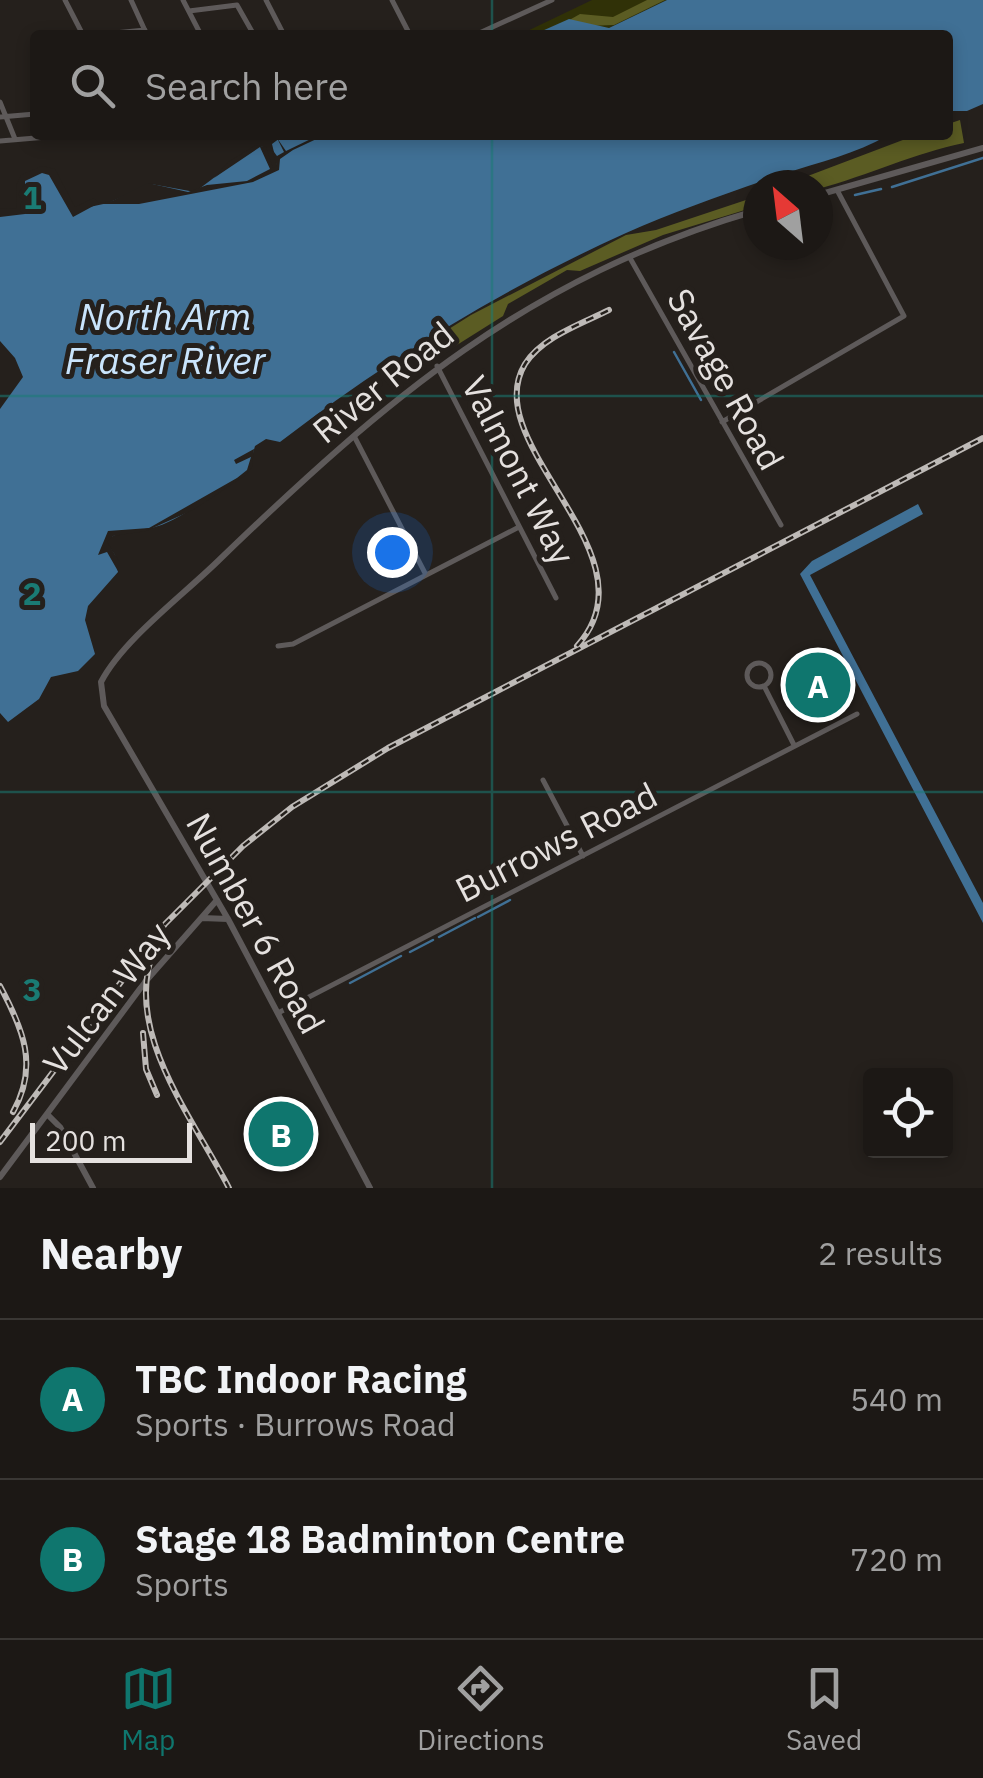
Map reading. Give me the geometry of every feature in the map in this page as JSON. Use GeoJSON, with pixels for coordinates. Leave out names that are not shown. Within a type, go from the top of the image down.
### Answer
{"type":"FeatureCollection","features":[{"type":"Feature","properties":{"kind":"street"},"geometry":{"type":"LineString","coordinates":[[65,0],[80,30]]}},
{"type":"Feature","properties":{"kind":"street"},"geometry":{"type":"LineString","coordinates":[[132,0],[145,30]]}},
{"type":"Feature","properties":{"kind":"street"},"geometry":{"type":"LineString","coordinates":[[184,0],[198,30]]}},
{"type":"Feature","properties":{"kind":"street"},"geometry":{"type":"LineString","coordinates":[[266,0],[281,30]]}},
{"type":"Feature","properties":{"kind":"street"},"geometry":{"type":"LineString","coordinates":[[392,0],[407,30]]}},
{"type":"Feature","properties":{"kind":"street"},"geometry":{"type":"LineString","coordinates":[[486,30],[552,0]]}},
{"type":"Feature","properties":{"kind":"street"},"geometry":{"type":"LineString","coordinates":[[189,11],[237,5],[251,30]]}},
{"type":"Feature","properties":{"kind":"street"},"geometry":{"type":"LineString","coordinates":[[0,102],[16,139]]}},
{"type":"Feature","properties":{"kind":"street"},"geometry":{"type":"LineString","coordinates":[[4,117],[30,114]]}},
{"type":"Feature","properties":{"kind":"street"},"geometry":{"type":"LineString","coordinates":[[0,140],[30,138]]}},
{"type":"Feature","properties":{"kind":"street"},"geometry":{"type":"LineString","coordinates":[[833,191],[983,148]]}},
{"type":"Feature","properties":{"kind":"street"},"geometry":{"type":"LineString","coordinates":[[722,422],[904,316],[837,190]]}},
{"type":"Feature","properties":{"kind":"street","name":"River Road"},"geometry":{"type":"LineString","coordinates":[[101,682],[164,613],[353,434],[437,366],[553,294],[629,256],[743,215]]}},
{"type":"Feature","properties":{"kind":"street","name":"Savage Road"},"geometry":{"type":"LineString","coordinates":[[629,256],[781,526]]}},
{"type":"Feature","properties":{"kind":"street","name":"Valmont Way"},"geometry":{"type":"LineString","coordinates":[[437,366],[556,598]]}},
{"type":"Feature","properties":{"kind":"street"},"geometry":{"type":"LineString","coordinates":[[353,434],[426,575]]}},
{"type":"Feature","properties":{"kind":"street"},"geometry":{"type":"LineString","coordinates":[[278,646],[293,644],[519,527]]}},
{"type":"Feature","properties":{"kind":"street"},"geometry":{"type":"LineString","coordinates":[[764,686],[752,685],[748,678],[754,664],[770,670],[764,686],[795,746]]}},
{"type":"Feature","properties":{"kind":"street","name":"Number 6 Road"},"geometry":{"type":"LineString","coordinates":[[101,682],[104,706],[228,919],[370,1188]]}},
{"type":"Feature","properties":{"kind":"street","name":"Burrows Road"},"geometry":{"type":"LineString","coordinates":[[278,1013],[857,714]]}},
{"type":"Feature","properties":{"kind":"street"},"geometry":{"type":"LineString","coordinates":[[544,780],[583,856]]}},
{"type":"Feature","properties":{"kind":"street","name":"Vulcan Way"},"geometry":{"type":"LineString","coordinates":[[0,1177],[144,982],[217,900]]}},
{"type":"Feature","properties":{"kind":"street"},"geometry":{"type":"LineString","coordinates":[[200,918],[228,919]]}},
{"type":"Feature","properties":{"kind":"street"},"geometry":{"type":"LineString","coordinates":[[48,1115],[60,1127],[93,1188]]}},
{"type":"Feature","properties":{"kind":"shaded area"},"geometry":{"type":"Polygon","coordinates":[[[592,0],[667,0],[609,28],[559,24],[545,30],[529,30],[592,0]]]}},
{"type":"Feature","properties":{"kind":"shaded area"},"geometry":{"type":"Polygon","coordinates":[[[647,0],[665,0],[614,25],[557,27],[580,14],[613,17],[647,0]]]}},
{"type":"Feature","properties":{"kind":"shaded area"},"geometry":{"type":"Polygon","coordinates":[[[960,120],[964,143],[833,184],[833,170],[824,170],[903,140],[953,140],[953,122],[960,120]]]}},
{"type":"Feature","properties":{"kind":"shaded area"},"geometry":{"type":"Polygon","coordinates":[[[743,201],[743,211],[663,235],[580,271],[567,270],[508,304],[503,316],[441,355],[429,344],[387,368],[471,315],[626,235],[656,230],[743,201]]]}},
{"type":"Feature","properties":{"kind":"water"},"geometry":{"type":"Polygon","coordinates":[[[667,0],[983,0],[983,104],[967,111],[953,111],[953,30],[544,30],[569,19],[609,28],[667,0]]]}},
{"type":"Feature","properties":{"kind":"water","name":"North Arm Fraser River"},"geometry":{"type":"Polygon","coordinates":[[[277,140],[879,140],[797,170],[743,170],[743,188],[664,217],[580,255],[404,354],[280,442],[266,439],[255,446],[248,471],[187,512],[158,526],[105,541],[115,555],[118,572],[88,606],[85,620],[95,654],[78,671],[51,677],[39,699],[8,722],[0,713],[0,409],[23,377],[15,358],[0,341],[0,214],[17,213],[24,178],[42,169],[51,171],[71,211],[108,203],[151,184],[195,192],[256,146],[262,146],[272,169],[278,169],[272,144],[277,140]]]}},
{"type":"Feature","properties":{"kind":"water"},"geometry":{"type":"Polygon","coordinates":[[[918,504],[923,514],[810,575],[983,903],[983,923],[800,574],[812,561],[918,504]]]}},
{"type":"Feature","properties":{"kind":"pier"},"geometry":{"type":"Polygon","coordinates":[[[278,140],[286,151],[314,140],[280,159],[279,170],[253,182],[139,204],[97,204],[73,217],[49,175],[42,173],[25,181],[25,214],[0,217],[0,209],[17,208],[16,186],[21,175],[42,166],[55,169],[75,207],[94,198],[99,203],[112,201],[148,183],[188,192],[207,185],[247,181],[270,169],[260,147],[214,178],[228,162],[256,145],[266,147],[273,168],[277,166],[271,148],[277,156],[284,152],[278,140]]]}},
{"type":"Feature","properties":{"kind":"pier"},"geometry":{"type":"Polygon","coordinates":[[[254,449],[252,467],[246,475],[193,510],[146,531],[113,536],[107,542],[119,561],[119,573],[107,552],[98,555],[108,531],[149,528],[237,478],[247,470],[251,457],[236,464],[234,460],[254,449]]]}},
{"type":"Feature","properties":{"kind":"waterway"},"geometry":{"type":"LineString","coordinates":[[892,187],[983,158]]}},
{"type":"Feature","properties":{"kind":"waterway"},"geometry":{"type":"LineString","coordinates":[[855,195],[881,189]]}},
{"type":"Feature","properties":{"kind":"waterway"},"geometry":{"type":"LineString","coordinates":[[674,352],[701,400]]}},
{"type":"Feature","properties":{"kind":"waterway"},"geometry":{"type":"LineString","coordinates":[[478,917],[510,900]]}},
{"type":"Feature","properties":{"kind":"waterway"},"geometry":{"type":"LineString","coordinates":[[439,937],[475,918]]}},
{"type":"Feature","properties":{"kind":"waterway"},"geometry":{"type":"LineString","coordinates":[[410,952],[433,940]]}},
{"type":"Feature","properties":{"kind":"waterway"},"geometry":{"type":"LineString","coordinates":[[350,983],[401,956]]}},
{"type":"Feature","properties":{"kind":"railway"},"geometry":{"type":"LineString","coordinates":[[577,646],[597,611],[597,575],[584,538],[524,429],[517,396],[525,364],[541,346],[609,310]]}},
{"type":"Feature","properties":{"kind":"railway"},"geometry":{"type":"LineString","coordinates":[[0,1142],[165,924],[243,846],[292,807],[388,748],[983,438]]}},
{"type":"Feature","properties":{"kind":"railway"},"geometry":{"type":"LineString","coordinates":[[156,945],[147,976],[153,1039],[180,1101],[229,1188]]}},
{"type":"Feature","properties":{"kind":"railway"},"geometry":{"type":"LineString","coordinates":[[0,986],[25,1048],[25,1079],[13,1112]]}},
{"type":"Feature","properties":{"kind":"railway"},"geometry":{"type":"LineString","coordinates":[[143,1033],[146,1069],[157,1095]]}},
{"type":"Feature","properties":{"kind":"place","name":"TBC Indoor Racing"},"geometry":{"type":"Point","coordinates":[818,685]}},
{"type":"Feature","properties":{"kind":"place","name":"Stage 18 Badminton Centre"},"geometry":{"type":"Point","coordinates":[281,1134]}}]}
